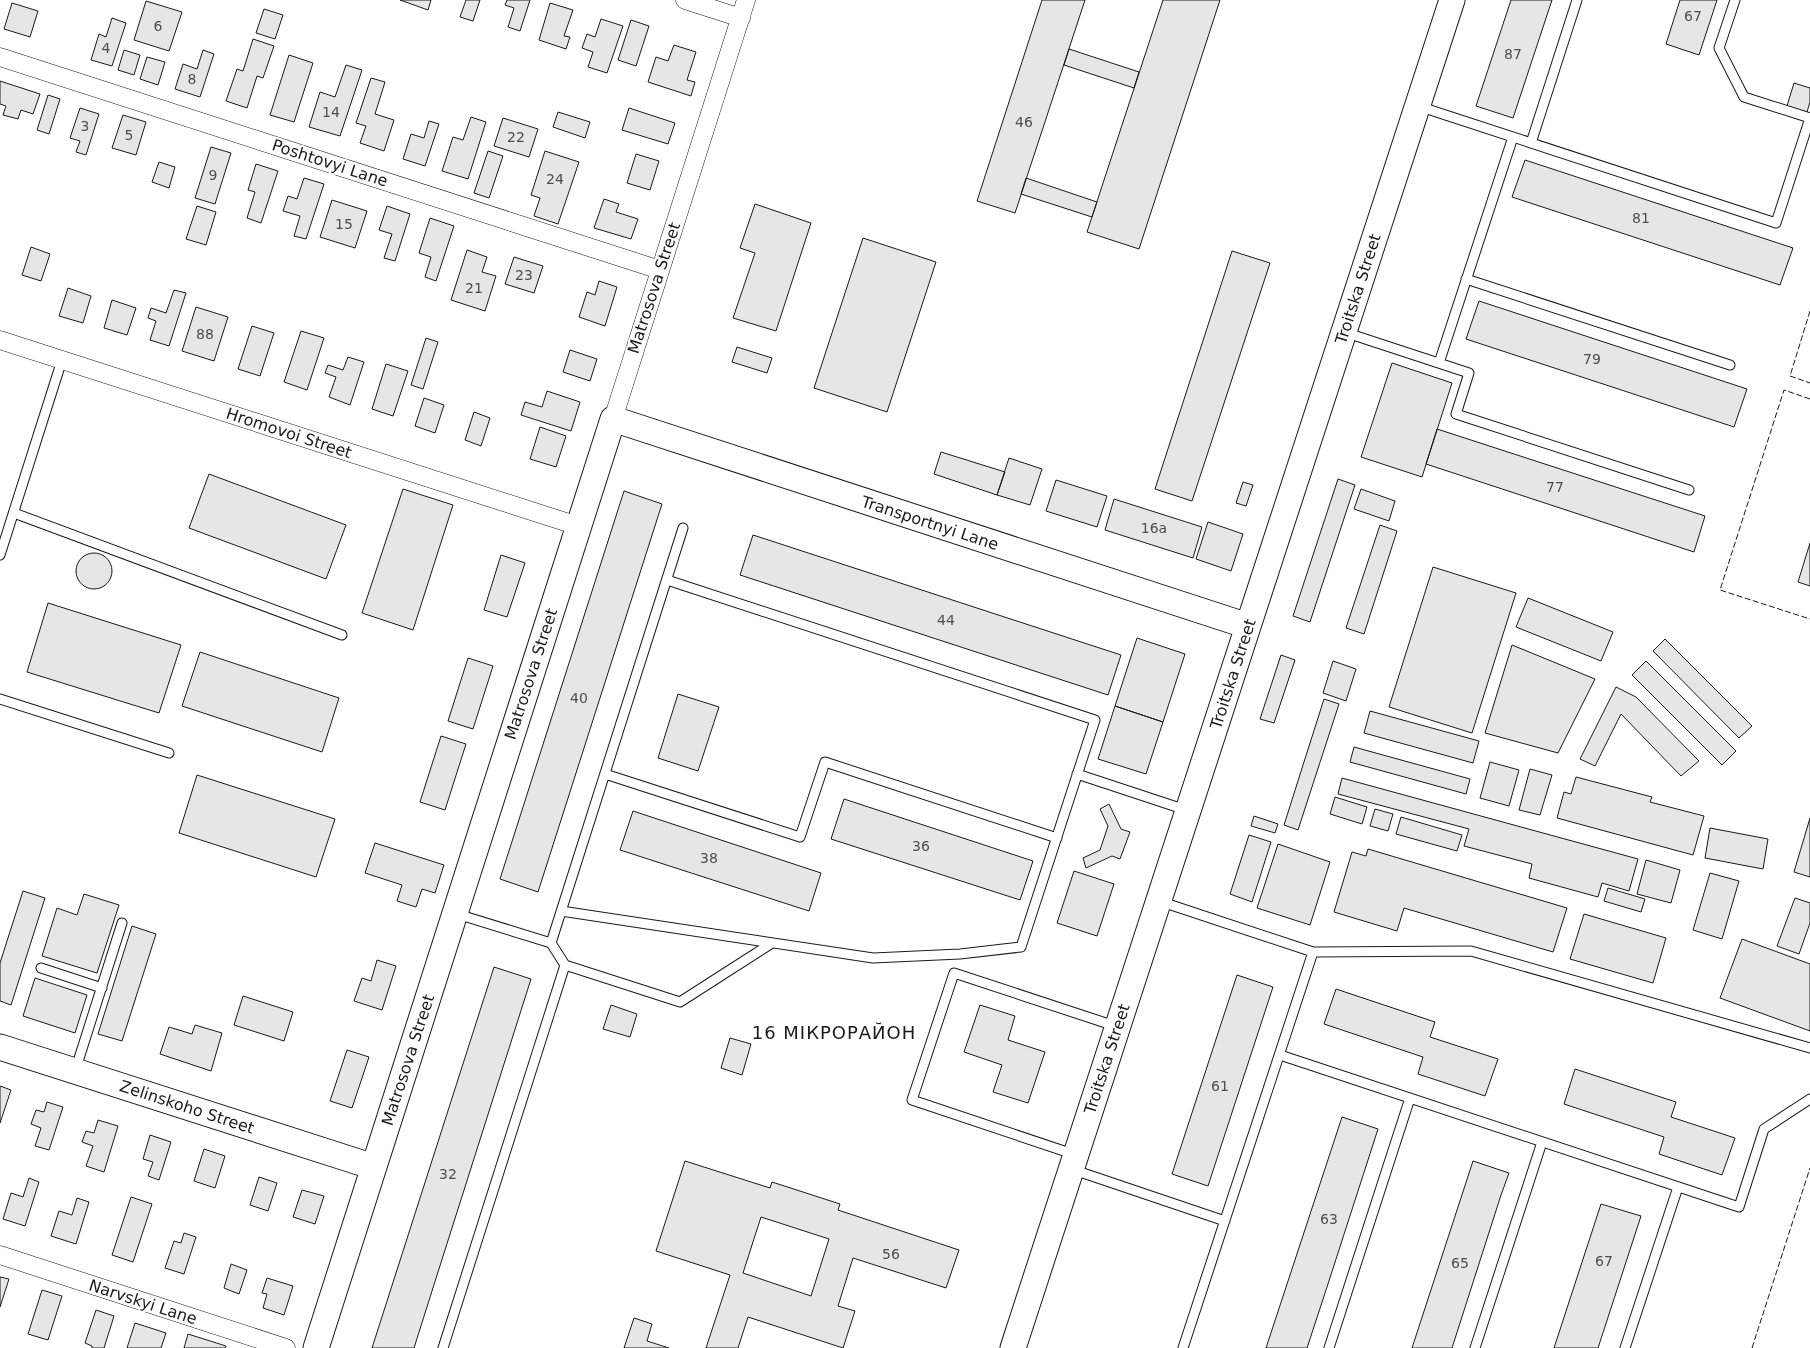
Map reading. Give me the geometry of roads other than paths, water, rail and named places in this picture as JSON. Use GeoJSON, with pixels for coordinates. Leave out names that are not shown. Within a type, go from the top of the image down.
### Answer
{"type":"FeatureCollection","features":[{"type":"Feature","properties":{"kind":"street"},"geometry":{"type":"LineString","coordinates":[[685,0],[741,18]]}},
{"type":"Feature","properties":{"kind":"street","name":"Matrosova Street"},"geometry":{"type":"LineString","coordinates":[[316,1348],[746,0]]}},
{"type":"Feature","properties":{"kind":"street","name":"Troitska Street"},"geometry":{"type":"LineString","coordinates":[[1013,1348],[1452,0]]}},
{"type":"Feature","properties":{"kind":"street","name":"Poshtovyi Lane"},"geometry":{"type":"LineString","coordinates":[[0,57],[660,270]]}},
{"type":"Feature","properties":{"kind":"street","name":"Hromovoi Street"},"geometry":{"type":"LineString","coordinates":[[0,340],[578,526]]}},
{"type":"Feature","properties":{"kind":"street","name":"Transportnyi Lane"},"geometry":{"type":"LineString","coordinates":[[613,419],[1248,626]]}},
{"type":"Feature","properties":{"kind":"street","name":"Zelinskoho Street"},"geometry":{"type":"LineString","coordinates":[[0,1047],[374,1167]]}},
{"type":"Feature","properties":{"kind":"street","name":"Narvskyi Lane"},"geometry":{"type":"LineString","coordinates":[[0,1255],[286,1348]]}},
{"type":"Feature","properties":{"kind":"lane"},"geometry":{"type":"LineString","coordinates":[[1531,143],[1577,0]]}},
{"type":"Feature","properties":{"kind":"lane"},"geometry":{"type":"LineString","coordinates":[[1418,106],[1776,223],[1810,118],[1744,96],[1720,48],[1735,0]]}},
{"type":"Feature","properties":{"kind":"lane"},"geometry":{"type":"LineString","coordinates":[[1439,363],[1512,137]]}},
{"type":"Feature","properties":{"kind":"lane"},"geometry":{"type":"LineString","coordinates":[[1466,279],[1730,365]]}},
{"type":"Feature","properties":{"kind":"lane"},"geometry":{"type":"LineString","coordinates":[[1344,332],[1469,373],[1456,414],[1689,490]]}},
{"type":"Feature","properties":{"kind":"lane"},"geometry":{"type":"LineString","coordinates":[[0,555],[62,360]]}},
{"type":"Feature","properties":{"kind":"lane"},"geometry":{"type":"LineString","coordinates":[[14,513],[342,635]]}},
{"type":"Feature","properties":{"kind":"lane"},"geometry":{"type":"LineString","coordinates":[[551,944],[683,528]]}},
{"type":"Feature","properties":{"kind":"lane"},"geometry":{"type":"LineString","coordinates":[[561,911],[872,958],[960,954],[1021,947],[1095,720],[667,580]]}},
{"type":"Feature","properties":{"kind":"lane"},"geometry":{"type":"LineString","coordinates":[[0,699],[169,753]]}},
{"type":"Feature","properties":{"kind":"lane"},"geometry":{"type":"LineString","coordinates":[[605,774],[800,837],[825,762],[1057,838]]}},
{"type":"Feature","properties":{"kind":"lane"},"geometry":{"type":"LineString","coordinates":[[1077,774],[1188,810]]}},
{"type":"Feature","properties":{"kind":"lane"},"geometry":{"type":"LineString","coordinates":[[1159,901],[1313,952],[1471,951],[1810,1048]]}},
{"type":"Feature","properties":{"kind":"lane"},"geometry":{"type":"LineString","coordinates":[[455,913],[551,944],[565,965],[680,1002],[772,942]]}},
{"type":"Feature","properties":{"kind":"lane"},"geometry":{"type":"LineString","coordinates":[[75,1071],[122,923]]}},
{"type":"Feature","properties":{"kind":"lane"},"geometry":{"type":"LineString","coordinates":[[1183,1348],[1313,952]]}},
{"type":"Feature","properties":{"kind":"lane"},"geometry":{"type":"LineString","coordinates":[[443,1348],[565,965]]}},
{"type":"Feature","properties":{"kind":"lane"},"geometry":{"type":"LineString","coordinates":[[41,968],[102,988]]}},
{"type":"Feature","properties":{"kind":"lane"},"geometry":{"type":"LineString","coordinates":[[1118,1027],[954,973],[912,1100],[1225,1221]]}},
{"type":"Feature","properties":{"kind":"lane"},"geometry":{"type":"LineString","coordinates":[[1280,1055],[1739,1208],[1764,1129],[1810,1099]]}},
{"type":"Feature","properties":{"kind":"lane"},"geometry":{"type":"LineString","coordinates":[[1329,1348],[1410,1098]]}},
{"type":"Feature","properties":{"kind":"lane"},"geometry":{"type":"LineString","coordinates":[[1474,1348],[1542,1142]]}},
{"type":"Feature","properties":{"kind":"lane"},"geometry":{"type":"LineString","coordinates":[[1625,1348],[1678,1187]]}},
{"type":"Feature","properties":{"kind":"district","name":"16 МІКРОРАЙОН"},"geometry":{"type":"Point","coordinates":[834,1032]}}]}
